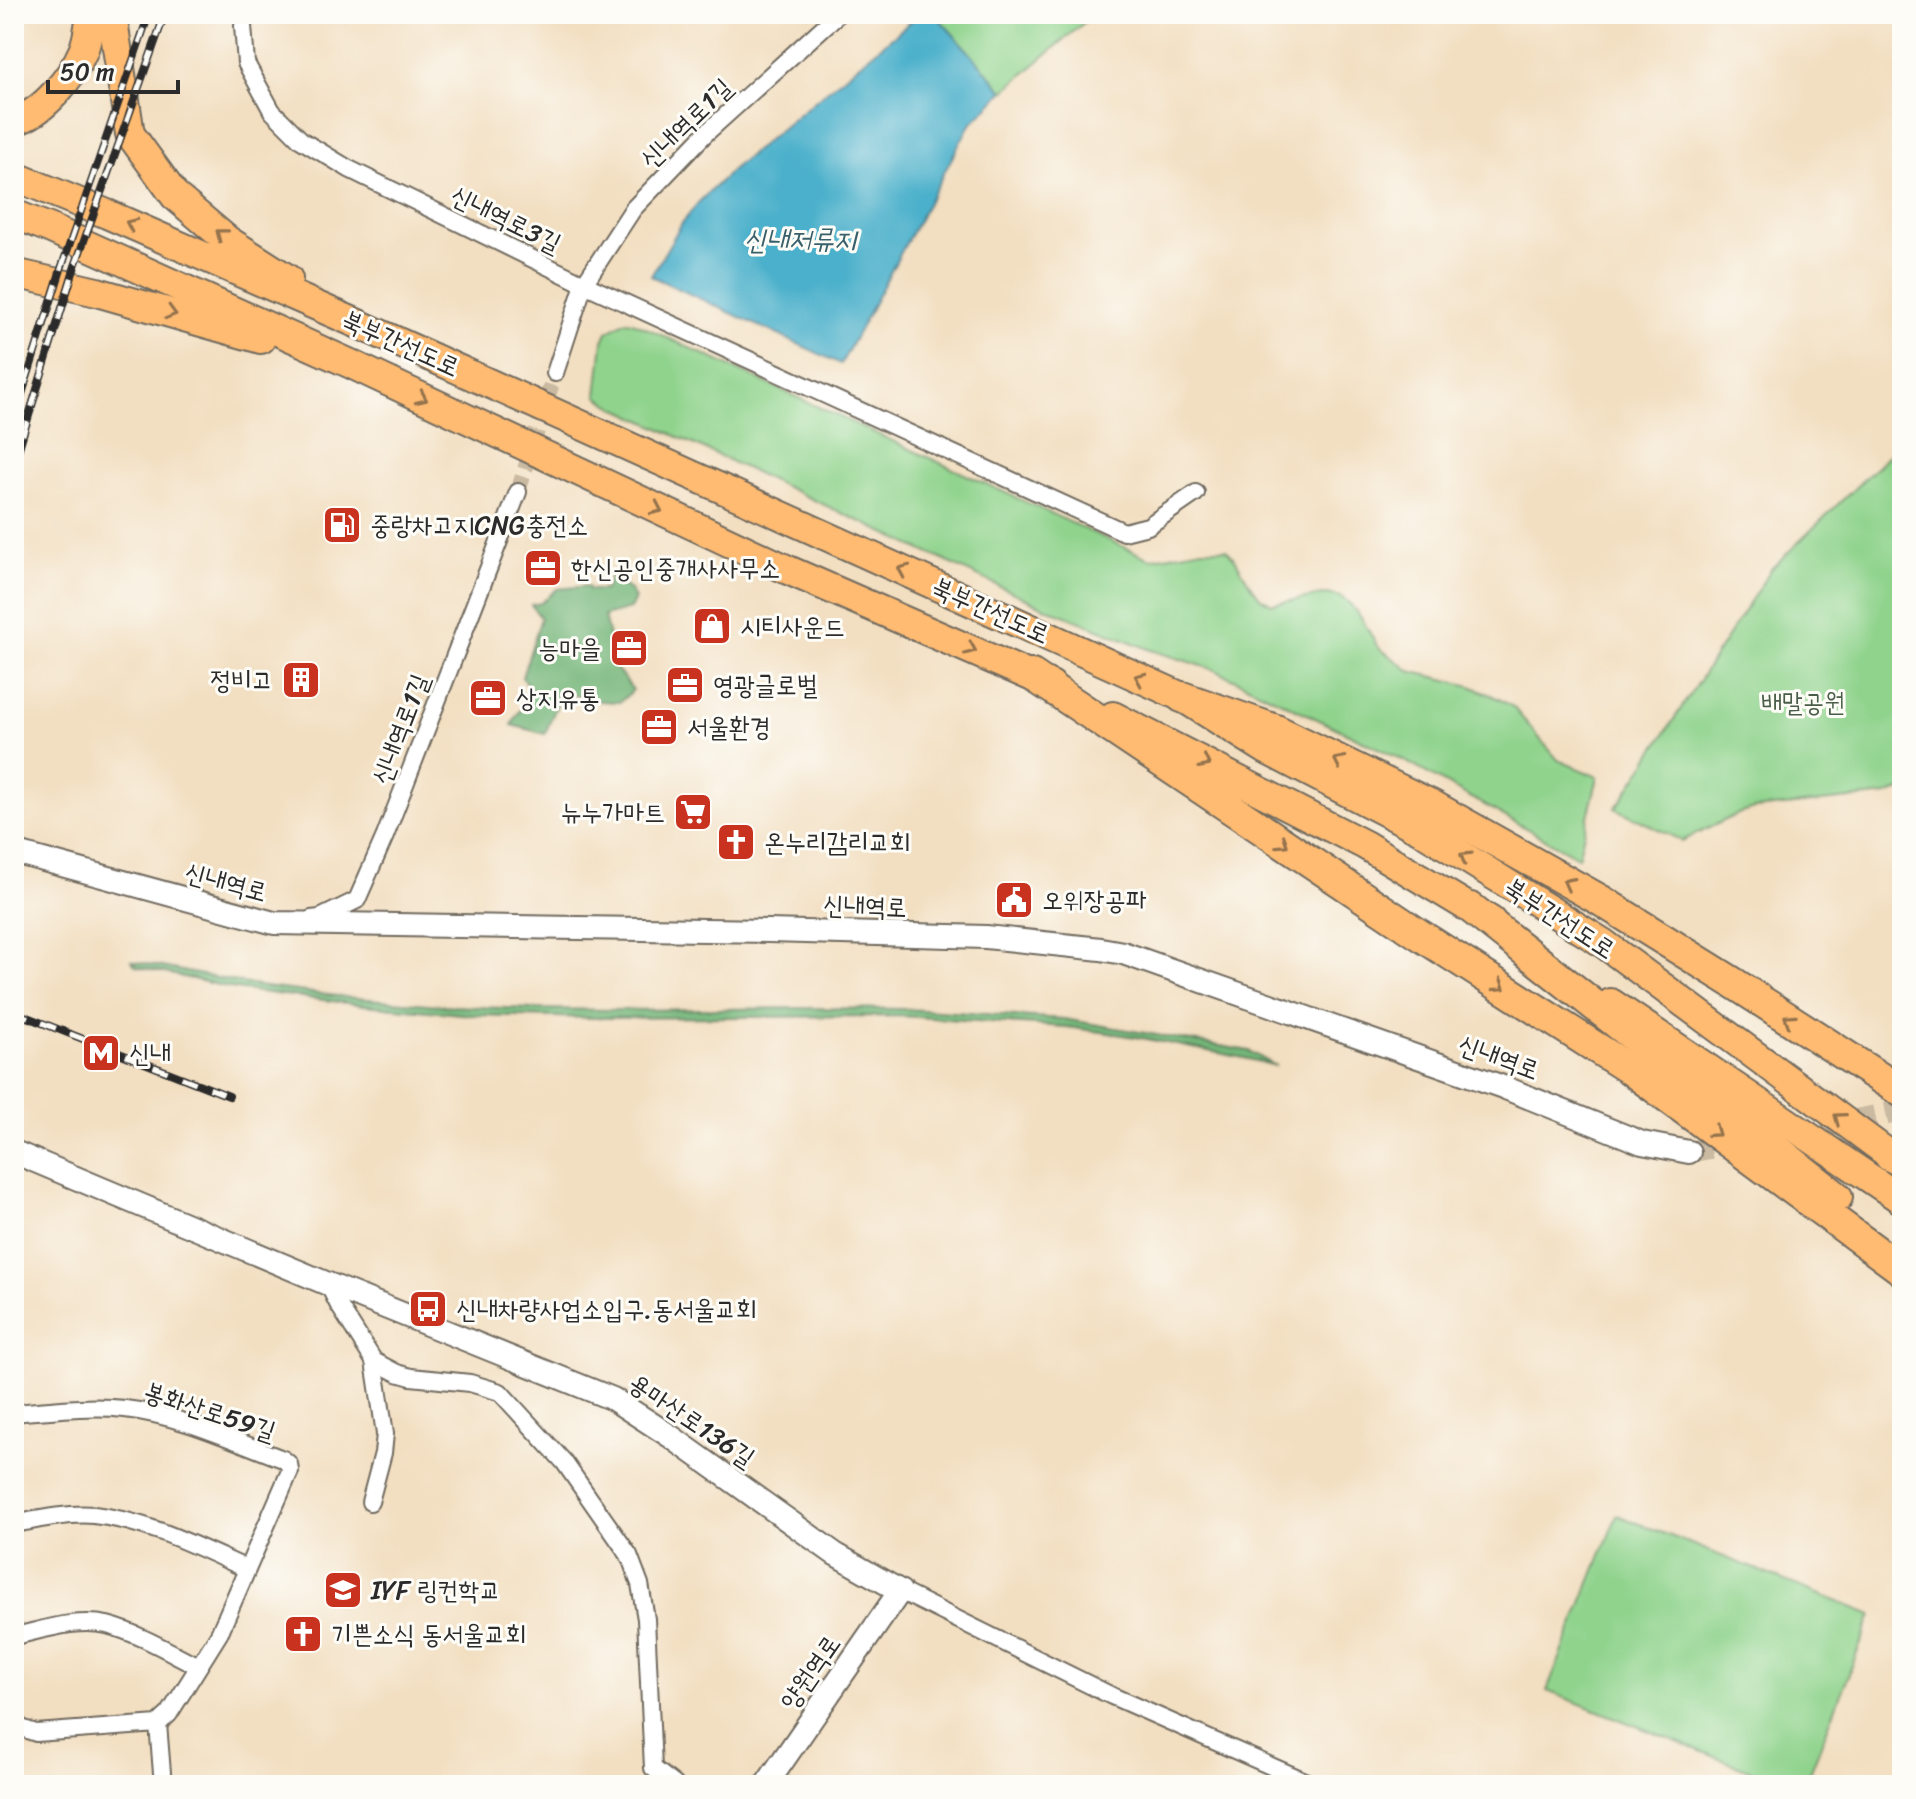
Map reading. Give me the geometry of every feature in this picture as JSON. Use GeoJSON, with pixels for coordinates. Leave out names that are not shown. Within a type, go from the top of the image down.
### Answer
{"type":"FeatureCollection","features":[{"type":"Feature","properties":{"kind":"highway"},"geometry":{"type":"LineString","coordinates":[[14,121],[38,108],[63,84],[84,50],[91,14]]}},
{"type":"Feature","properties":{"kind":"highway"},"geometry":{"type":"LineString","coordinates":[[112,14],[130,134],[175,196],[227,240],[356,323]]}},
{"type":"Feature","properties":{"kind":"highway","name":"북부간선도로"},"geometry":{"type":"LineString","coordinates":[[14,176],[356,323],[1182,697],[1265,749],[1421,830],[1591,936],[1898,1160]]}},
{"type":"Feature","properties":{"kind":"highway","name":"북부간선도로"},"geometry":{"type":"LineString","coordinates":[[14,214],[351,364],[788,570],[1032,675],[1365,845],[1471,908],[1902,1200]]}},
{"type":"Feature","properties":{"kind":"highway"},"geometry":{"type":"LineString","coordinates":[[14,273],[97,292],[351,364]]}},
{"type":"Feature","properties":{"kind":"highway"},"geometry":{"type":"LineString","coordinates":[[1032,675],[1417,933],[1631,1070],[1902,1270]]}},
{"type":"Feature","properties":{"kind":"highway"},"geometry":{"type":"LineString","coordinates":[[1182,697],[1276,730],[1433,806],[1600,900],[1902,1092]]}},
{"type":"Feature","properties":{"kind":"highway"},"geometry":{"type":"LineString","coordinates":[[1471,908],[1902,1247]]}},
{"type":"Feature","properties":{"kind":"street","name":"신내역로3길"},"geometry":{"type":"LineString","coordinates":[[245,14],[246,63],[272,111],[301,140],[349,169],[584,284],[1124,532],[1148,526],[1196,493]]}},
{"type":"Feature","properties":{"kind":"street","name":"신내역로1길"},"geometry":{"type":"LineString","coordinates":[[555,373],[584,284],[633,209],[705,134],[838,14]]}},
{"type":"Feature","properties":{"kind":"street","name":"신내역로1길"},"geometry":{"type":"LineString","coordinates":[[274,923],[320,918],[357,900],[385,836],[518,492]]}},
{"type":"Feature","properties":{"kind":"street","name":"신내역로"},"geometry":{"type":"LineString","coordinates":[[14,852],[274,923],[955,936],[1101,949],[1123,953],[1490,1082],[1642,1143],[1689,1152]]}},
{"type":"Feature","properties":{"kind":"street","name":"용마산로136길"},"geometry":{"type":"LineString","coordinates":[[14,1152],[613,1399],[835,1554],[900,1591],[1112,1696],[1314,1785]]}},
{"type":"Feature","properties":{"kind":"street"},"geometry":{"type":"LineString","coordinates":[[328,1284],[374,1361],[385,1434],[370,1502]]}},
{"type":"Feature","properties":{"kind":"street"},"geometry":{"type":"LineString","coordinates":[[374,1361],[411,1377],[470,1383],[500,1392],[564,1462],[629,1555],[640,1584],[646,1619],[653,1768],[675,1785]]}},
{"type":"Feature","properties":{"kind":"street","name":"봉화산로59길"},"geometry":{"type":"LineString","coordinates":[[14,1413],[123,1409],[167,1417],[283,1459],[289,1464],[290,1471],[219,1634],[169,1714],[158,1724]]}},
{"type":"Feature","properties":{"kind":"street"},"geometry":{"type":"LineString","coordinates":[[14,1524],[52,1516],[93,1515],[136,1523],[247,1569]]}},
{"type":"Feature","properties":{"kind":"street","name":"양원역로"},"geometry":{"type":"LineString","coordinates":[[766,1785],[900,1591]]}},
{"type":"Feature","properties":{"kind":"street"},"geometry":{"type":"LineString","coordinates":[[14,1636],[73,1624],[105,1625],[198,1666]]}},
{"type":"Feature","properties":{"kind":"street"},"geometry":{"type":"LineString","coordinates":[[14,1723],[36,1733],[158,1724],[163,1785]]}},
{"type":"Feature","properties":{"kind":"green space"},"geometry":{"type":"Polygon","coordinates":[[[935,14],[1094,14],[1004,91],[935,14]]]}},
{"type":"Feature","properties":{"kind":"green space"},"geometry":{"type":"Polygon","coordinates":[[[626,321],[1150,559],[1202,549],[1226,549],[1261,598],[1272,604],[1328,594],[1341,597],[1360,616],[1378,647],[1410,671],[1471,686],[1499,699],[1513,707],[1558,760],[1598,777],[1578,857],[1403,760],[1215,670],[1151,650],[1044,607],[616,408],[597,396],[603,341],[607,332],[626,321]]]}},
{"type":"Feature","properties":{"kind":"green space","name":"배말공원"},"geometry":{"type":"Polygon","coordinates":[[[1902,439],[1902,790],[1887,795],[1755,809],[1682,841],[1615,808],[1772,568],[1902,439]]]}},
{"type":"Feature","properties":{"kind":"green space"},"geometry":{"type":"Polygon","coordinates":[[[621,576],[624,586],[635,599],[630,609],[604,616],[616,668],[633,690],[620,702],[600,701],[562,692],[545,734],[512,725],[531,689],[522,677],[541,618],[531,605],[541,603],[557,589],[588,586],[589,590],[605,590],[610,577],[621,576]]]}},
{"type":"Feature","properties":{"kind":"green space"},"geometry":{"type":"Polygon","coordinates":[[[132,961],[258,986],[451,1006],[620,1010],[907,1009],[1064,1019],[1249,1051],[1276,1066],[1136,1037],[1067,1027],[900,1016],[594,1018],[472,1015],[363,1005],[235,989],[136,966],[132,961]]]}},
{"type":"Feature","properties":{"kind":"green space"},"geometry":{"type":"Polygon","coordinates":[[[1617,1515],[1872,1615],[1805,1785],[1787,1785],[1547,1691],[1617,1515]]]}},
{"type":"Feature","properties":{"kind":"water","name":"신내저류지"},"geometry":{"type":"Polygon","coordinates":[[[920,14],[935,14],[1004,91],[969,126],[841,364],[651,276],[682,223],[698,203],[736,166],[920,14]]]}},
{"type":"Feature","properties":{"kind":"tunnel"},"geometry":{"type":"LineString","coordinates":[[518,492],[555,373]]}},
{"type":"Feature","properties":{"kind":"tunnel"},"geometry":{"type":"LineString","coordinates":[[1789,1133],[1902,1111]]}},
{"type":"Feature","properties":{"kind":"tunnel"},"geometry":{"type":"LineString","coordinates":[[1689,1152],[1740,1142]]}},
{"type":"Feature","properties":{"kind":"railway"},"geometry":{"type":"LineString","coordinates":[[16,413],[62,266],[149,14]]}},
{"type":"Feature","properties":{"kind":"railway"},"geometry":{"type":"LineString","coordinates":[[14,464],[75,266],[165,14]]}},
{"type":"Feature","properties":{"kind":"railway"},"geometry":{"type":"LineString","coordinates":[[14,1012],[229,1096]]}},
{"type":"Feature","properties":{"kind":"place","name":"중랑차고지CNG충전소"},"geometry":{"type":"Point","coordinates":[342,525]}},
{"type":"Feature","properties":{"kind":"place","name":"한신공인중개사사무소"},"geometry":{"type":"Point","coordinates":[543,568]}},
{"type":"Feature","properties":{"kind":"place","name":"시티사운드"},"geometry":{"type":"Point","coordinates":[712,626]}},
{"type":"Feature","properties":{"kind":"place","name":"능마을"},"geometry":{"type":"Point","coordinates":[629,648]}},
{"type":"Feature","properties":{"kind":"place","name":"정비고"},"geometry":{"type":"Point","coordinates":[301,680]}},
{"type":"Feature","properties":{"kind":"place","name":"영광글로벌"},"geometry":{"type":"Point","coordinates":[685,685]}},
{"type":"Feature","properties":{"kind":"place","name":"상지유통"},"geometry":{"type":"Point","coordinates":[488,698]}},
{"type":"Feature","properties":{"kind":"place","name":"서울환경"},"geometry":{"type":"Point","coordinates":[659,727]}},
{"type":"Feature","properties":{"kind":"place","name":"뉴누가마트"},"geometry":{"type":"Point","coordinates":[693,812]}},
{"type":"Feature","properties":{"kind":"place","name":"온누리감리교회"},"geometry":{"type":"Point","coordinates":[736,842]}},
{"type":"Feature","properties":{"kind":"place","name":"오위장공파"},"geometry":{"type":"Point","coordinates":[1014,900]}},
{"type":"Feature","properties":{"kind":"place","name":"신내"},"geometry":{"type":"Point","coordinates":[101,1053]}},
{"type":"Feature","properties":{"kind":"place","name":"신내차량사업소입구.동서울교회"},"geometry":{"type":"Point","coordinates":[428,1309]}},
{"type":"Feature","properties":{"kind":"place","name":"IYF 링컨학교"},"geometry":{"type":"Point","coordinates":[343,1590]}},
{"type":"Feature","properties":{"kind":"place","name":"기쁜소식 동서울교회"},"geometry":{"type":"Point","coordinates":[303,1634]}}]}
